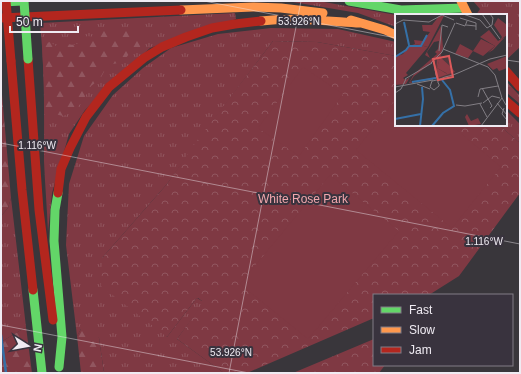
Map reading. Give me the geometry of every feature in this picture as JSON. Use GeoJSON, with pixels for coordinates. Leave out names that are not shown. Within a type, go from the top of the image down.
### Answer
{"type":"FeatureCollection","features":[{"type":"Feature","properties":{"kind":"main road"},"geometry":{"type":"LineString","coordinates":[[6,1],[22,190],[42,373]]}},
{"type":"Feature","properties":{"kind":"main road"},"geometry":{"type":"LineString","coordinates":[[1,2],[23,1],[38,210],[59,370]]}},
{"type":"Feature","properties":{"kind":"main road"},"geometry":{"type":"LineString","coordinates":[[349,1],[401,10],[464,8]]}},
{"type":"Feature","properties":{"kind":"main road"},"geometry":{"type":"LineString","coordinates":[[406,10],[422,1]]}},
{"type":"Feature","properties":{"kind":"main road"},"geometry":{"type":"LineString","coordinates":[[1,18],[253,7],[281,8],[324,14],[360,22],[395,35]]}},
{"type":"Feature","properties":{"kind":"main road"},"geometry":{"type":"LineString","coordinates":[[59,370],[62,337],[54,241],[55,210],[61,169],[86,117],[109,87],[144,58],[162,46],[212,28],[271,20],[360,22]]}},
{"type":"Feature","properties":{"kind":"main road"},"geometry":{"type":"LineString","coordinates":[[507,72],[520,87]]}},
{"type":"Feature","properties":{"kind":"main road"},"geometry":{"type":"LineString","coordinates":[[507,101],[520,113]]}},
{"type":"Feature","properties":{"kind":"green space"},"geometry":{"type":"Polygon","coordinates":[[[287,1],[324,2],[395,15],[395,27],[358,13],[287,1]]]}},
{"type":"Feature","properties":{"kind":"green space"},"geometry":{"type":"Polygon","coordinates":[[[473,1],[520,1],[520,47],[507,59],[507,14],[477,14],[480,9],[473,1]]]}},
{"type":"Feature","properties":{"kind":"green space"},"geometry":{"type":"Polygon","coordinates":[[[235,13],[236,19],[150,48],[85,110],[69,134],[52,193],[48,232],[44,161],[42,40],[40,23],[235,13]]]}},
{"type":"Feature","properties":{"kind":"green space"},"geometry":{"type":"Polygon","coordinates":[[[126,27],[143,34],[144,40],[139,49],[129,54],[123,62],[113,64],[105,70],[100,79],[91,86],[75,111],[63,116],[51,113],[45,107],[42,44],[50,42],[56,46],[60,42],[75,45],[87,36],[95,37],[103,31],[113,31],[126,27]]]}},
{"type":"Feature","properties":{"kind":"green space"},"geometry":{"type":"Polygon","coordinates":[[[271,28],[338,29],[395,42],[395,56],[317,42],[273,41],[167,184],[102,258],[167,337],[196,299],[197,298],[202,301],[203,304],[177,339],[224,373],[104,373],[99,338],[81,329],[77,336],[66,245],[69,184],[84,136],[113,95],[143,68],[171,48],[218,34],[271,28]]]}},
{"type":"Feature","properties":{"kind":"green space","name":"White Rose Park"},"geometry":{"type":"Polygon","coordinates":[[[273,41],[317,42],[395,56],[395,126],[500,126],[520,143],[520,193],[459,276],[432,293],[373,294],[373,318],[247,373],[224,373],[177,339],[202,304],[202,301],[198,298],[167,337],[101,286],[102,258],[167,184],[196,142],[273,41]]]}},
{"type":"Feature","properties":{"kind":"green space"},"geometry":{"type":"Polygon","coordinates":[[[303,67],[343,94],[299,156],[258,128],[303,67]]]}},
{"type":"Feature","properties":{"kind":"green space"},"geometry":{"type":"Polygon","coordinates":[[[507,82],[520,96],[520,104],[507,93],[507,82]]]}},
{"type":"Feature","properties":{"kind":"green space"},"geometry":{"type":"Polygon","coordinates":[[[1,83],[11,198],[8,208],[1,216],[1,83]]]}},
{"type":"Feature","properties":{"kind":"green space"},"geometry":{"type":"Polygon","coordinates":[[[395,100],[395,126],[452,126],[501,167],[452,228],[356,150],[395,100]]]}},
{"type":"Feature","properties":{"kind":"green space"},"geometry":{"type":"Polygon","coordinates":[[[507,111],[520,124],[520,143],[500,126],[507,126],[507,111]]]}},
{"type":"Feature","properties":{"kind":"green space"},"geometry":{"type":"Polygon","coordinates":[[[330,175],[399,231],[308,339],[240,284],[330,175]]]}},
{"type":"Feature","properties":{"kind":"green space"},"geometry":{"type":"Polygon","coordinates":[[[11,198],[26,327],[1,342],[1,216],[8,208],[11,198]]]}},
{"type":"Feature","properties":{"kind":"green space"},"geometry":{"type":"Polygon","coordinates":[[[87,325],[99,338],[104,373],[81,373],[77,336],[81,329],[87,325]]]}},
{"type":"Feature","properties":{"kind":"green space"},"geometry":{"type":"Polygon","coordinates":[[[26,327],[32,373],[1,373],[1,342],[26,327]]]}},
{"type":"Feature","properties":{"kind":"green space"},"geometry":{"type":"Polygon","coordinates":[[[373,339],[373,366],[384,366],[379,373],[293,373],[373,339]]]}},
{"type":"Feature","properties":{"kind":"waterway"},"geometry":{"type":"LineString","coordinates":[[1,335],[6,373]]}},
{"type":"Feature","properties":{"kind":"traffic: fast"},"geometry":{"type":"LineString","coordinates":[[1,2],[23,1]]}},
{"type":"Feature","properties":{"kind":"traffic: fast"},"geometry":{"type":"LineString","coordinates":[[24,1],[28,59]]}},
{"type":"Feature","properties":{"kind":"traffic: fast"},"geometry":{"type":"LineString","coordinates":[[349,1],[401,10],[464,8]]}},
{"type":"Feature","properties":{"kind":"traffic: fast"},"geometry":{"type":"LineString","coordinates":[[58,193],[55,210],[54,241],[62,337],[59,367]]}},
{"type":"Feature","properties":{"kind":"traffic: fast"},"geometry":{"type":"LineString","coordinates":[[33,290],[42,373]]}},
{"type":"Feature","properties":{"kind":"traffic: slow"},"geometry":{"type":"LineString","coordinates":[[461,1],[468,14]]}},
{"type":"Feature","properties":{"kind":"traffic: slow"},"geometry":{"type":"LineString","coordinates":[[181,10],[253,7],[281,8],[323,13]]}},
{"type":"Feature","properties":{"kind":"traffic: slow"},"geometry":{"type":"LineString","coordinates":[[261,21],[298,19],[360,23]]}},
{"type":"Feature","properties":{"kind":"traffic: slow"},"geometry":{"type":"LineString","coordinates":[[351,20],[395,35]]}},
{"type":"Feature","properties":{"kind":"traffic: jam"},"geometry":{"type":"LineString","coordinates":[[6,1],[11,61]]}},
{"type":"Feature","properties":{"kind":"traffic: jam"},"geometry":{"type":"LineString","coordinates":[[1,18],[181,10]]}},
{"type":"Feature","properties":{"kind":"traffic: jam"},"geometry":{"type":"LineString","coordinates":[[58,193],[61,169],[70,148],[86,117],[109,87],[144,58],[162,47],[212,28],[261,21]]}},
{"type":"Feature","properties":{"kind":"traffic: jam"},"geometry":{"type":"LineString","coordinates":[[28,59],[39,210],[53,320]]}},
{"type":"Feature","properties":{"kind":"traffic: jam"},"geometry":{"type":"LineString","coordinates":[[11,61],[22,190],[33,290]]}},
{"type":"Feature","properties":{"kind":"traffic: jam"},"geometry":{"type":"LineString","coordinates":[[507,72],[520,87]]}},
{"type":"Feature","properties":{"kind":"traffic: jam"},"geometry":{"type":"LineString","coordinates":[[507,102],[520,113]]}}]}
